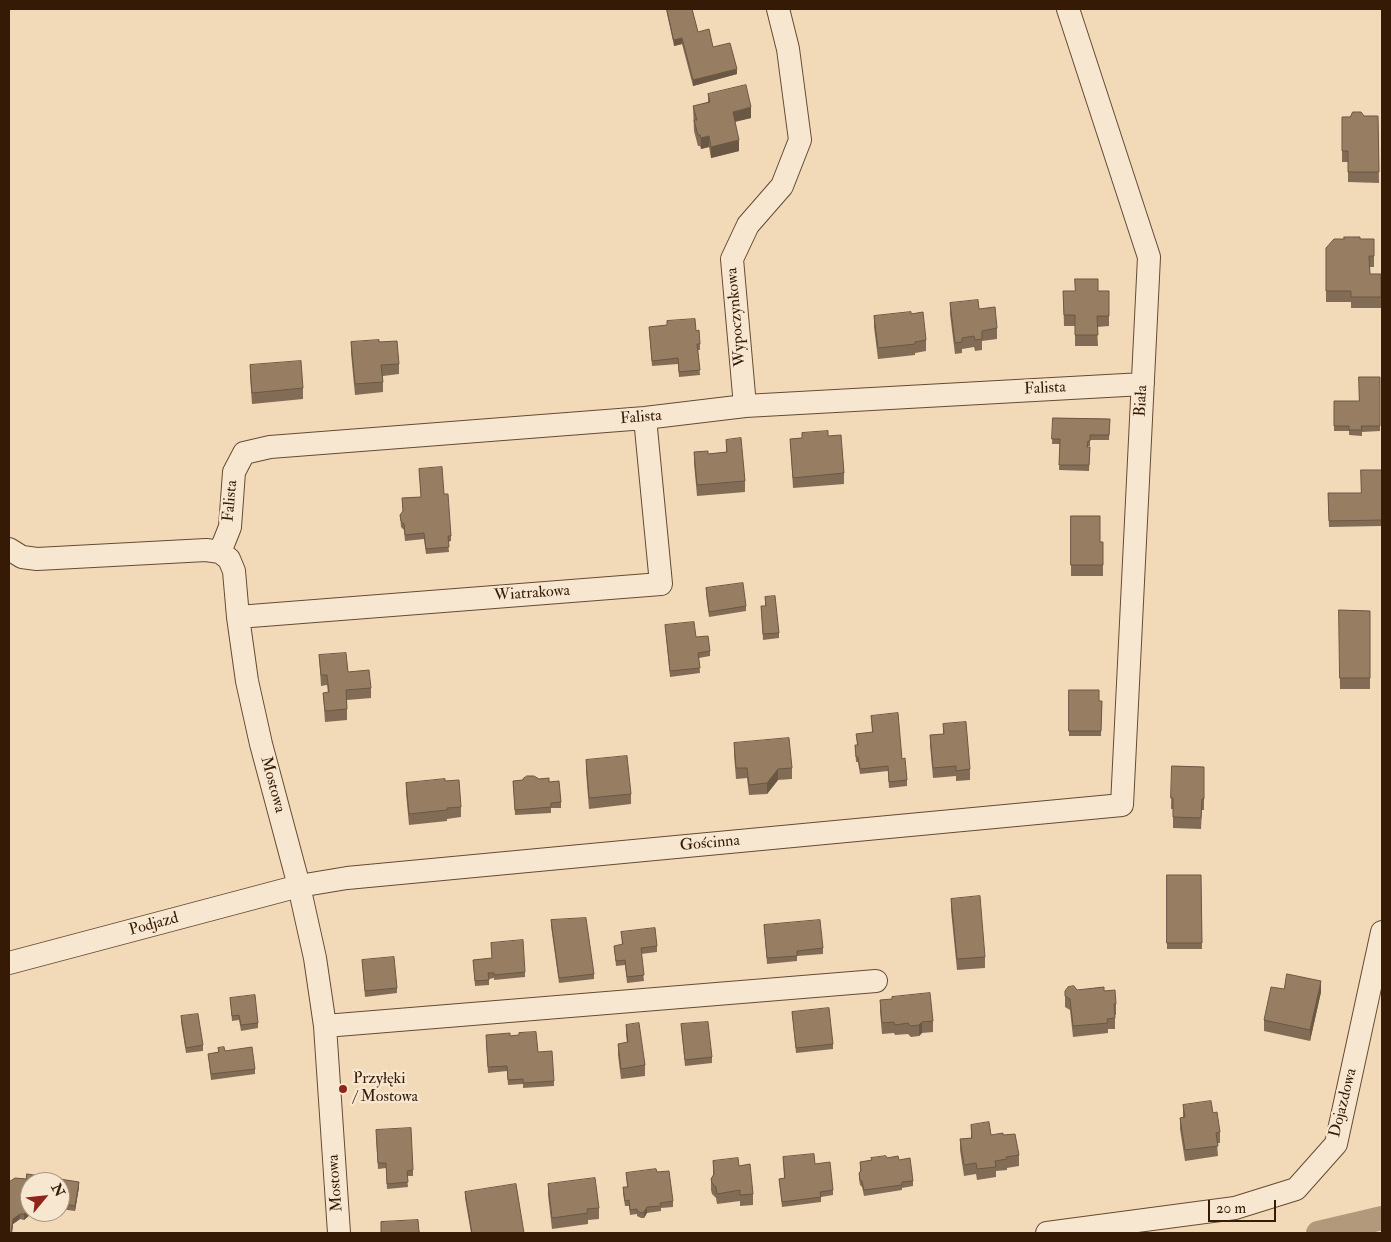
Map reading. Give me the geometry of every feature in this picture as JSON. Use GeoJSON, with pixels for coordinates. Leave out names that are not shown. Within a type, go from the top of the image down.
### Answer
{"type":"FeatureCollection","features":[{"type":"Feature","properties":{"kind":"street","name":"Wypoczynkowa"},"geometry":{"type":"LineString","coordinates":[[745,406],[732,259],[748,225],[782,186],[800,140],[788,49],[778,9]]}},
{"type":"Feature","properties":{"kind":"street","name":"Biała"},"geometry":{"type":"LineString","coordinates":[[1068,9],[1149,258],[1122,805]]}},
{"type":"Feature","properties":{"kind":"street","name":"Falista"},"geometry":{"type":"LineString","coordinates":[[220,552],[230,527],[234,472],[244,453],[270,447],[645,418],[745,406],[1143,384]]}},
{"type":"Feature","properties":{"kind":"street","name":"Wiatrakowa"},"geometry":{"type":"LineString","coordinates":[[238,617],[661,584],[645,418]]}},
{"type":"Feature","properties":{"kind":"street"},"geometry":{"type":"LineString","coordinates":[[9,549],[22,557],[37,559],[206,550],[220,552]]}},
{"type":"Feature","properties":{"kind":"street","name":"Mostowa"},"geometry":{"type":"LineString","coordinates":[[220,552],[229,559],[234,571],[247,681],[261,744],[299,886],[315,958],[325,1026],[339,1233]]}},
{"type":"Feature","properties":{"kind":"street","name":"Gościnna"},"geometry":{"type":"LineString","coordinates":[[299,886],[357,877],[1122,805]]}},
{"type":"Feature","properties":{"kind":"street","name":"Podjazd"},"geometry":{"type":"LineString","coordinates":[[9,963],[299,886]]}},
{"type":"Feature","properties":{"kind":"street","name":"Dojazdowa"},"geometry":{"type":"LineString","coordinates":[[1047,1233],[1235,1208],[1296,1189],[1336,1144],[1382,932]]}},
{"type":"Feature","properties":{"kind":"street"},"geometry":{"type":"LineString","coordinates":[[325,1026],[876,981]]}},
{"type":"Feature","properties":{"kind":"building"},"geometry":{"type":"Polygon","coordinates":[[[667,9],[692,9],[698,32],[709,29],[713,47],[730,43],[737,69],[693,80],[682,38],[674,40],[667,9]]]}},
{"type":"Feature","properties":{"kind":"building"},"geometry":{"type":"Polygon","coordinates":[[[746,85],[751,107],[733,112],[739,140],[711,147],[709,136],[701,138],[698,135],[694,120],[697,120],[693,106],[710,102],[708,94],[746,85]]]}},
{"type":"Feature","properties":{"kind":"building"},"geometry":{"type":"Polygon","coordinates":[[[1353,112],[1361,112],[1364,116],[1378,116],[1379,172],[1348,172],[1348,151],[1342,151],[1342,117],[1350,117],[1353,112]]]}},
{"type":"Feature","properties":{"kind":"building"},"geometry":{"type":"Polygon","coordinates":[[[1344,237],[1374,239],[1374,256],[1369,256],[1370,274],[1381,274],[1381,297],[1351,297],[1351,291],[1326,291],[1326,248],[1334,239],[1344,239],[1344,237]]]}},
{"type":"Feature","properties":{"kind":"building"},"geometry":{"type":"Polygon","coordinates":[[[1075,279],[1098,279],[1098,291],[1109,291],[1109,316],[1097,316],[1098,335],[1075,335],[1075,315],[1064,315],[1063,291],[1075,291],[1075,279]]]}},
{"type":"Feature","properties":{"kind":"building"},"geometry":{"type":"Polygon","coordinates":[[[978,300],[979,309],[995,307],[997,328],[982,331],[982,339],[975,340],[974,336],[962,338],[962,342],[955,343],[950,303],[978,300]]]}},
{"type":"Feature","properties":{"kind":"building"},"geometry":{"type":"Polygon","coordinates":[[[911,312],[911,314],[923,312],[926,340],[915,342],[915,344],[878,348],[874,316],[911,312]]]}},
{"type":"Feature","properties":{"kind":"building"},"geometry":{"type":"Polygon","coordinates":[[[695,319],[696,331],[699,330],[700,344],[697,344],[700,370],[679,372],[678,358],[652,361],[649,327],[667,325],[667,321],[695,319]]]}},
{"type":"Feature","properties":{"kind":"building"},"geometry":{"type":"Polygon","coordinates":[[[379,340],[379,342],[397,341],[399,364],[381,365],[383,382],[355,384],[351,342],[379,340]]]}},
{"type":"Feature","properties":{"kind":"building"},"geometry":{"type":"Polygon","coordinates":[[[301,361],[303,388],[252,393],[250,365],[301,361]]]}},
{"type":"Feature","properties":{"kind":"building"},"geometry":{"type":"Polygon","coordinates":[[[1359,377],[1380,377],[1380,426],[1361,426],[1362,430],[1349,430],[1349,426],[1334,426],[1334,401],[1359,401],[1359,377]]]}},
{"type":"Feature","properties":{"kind":"building"},"geometry":{"type":"Polygon","coordinates":[[[1053,418],[1110,419],[1109,435],[1090,435],[1087,447],[1090,447],[1089,465],[1059,465],[1060,439],[1052,439],[1053,418]]]}},
{"type":"Feature","properties":{"kind":"building"},"geometry":{"type":"Polygon","coordinates":[[[828,431],[828,436],[841,435],[844,473],[793,478],[790,439],[802,438],[802,433],[828,431]]]}},
{"type":"Feature","properties":{"kind":"building"},"geometry":{"type":"Polygon","coordinates":[[[741,438],[745,481],[697,485],[694,452],[708,451],[708,454],[727,452],[726,440],[741,438]]]}},
{"type":"Feature","properties":{"kind":"building"},"geometry":{"type":"Polygon","coordinates":[[[442,467],[444,494],[448,494],[451,536],[448,536],[449,547],[426,549],[424,533],[405,535],[404,524],[401,521],[400,515],[403,511],[402,498],[421,497],[419,469],[442,467]]]}},
{"type":"Feature","properties":{"kind":"building"},"geometry":{"type":"Polygon","coordinates":[[[1361,470],[1382,470],[1382,520],[1329,521],[1328,493],[1361,493],[1361,470]]]}},
{"type":"Feature","properties":{"kind":"building"},"geometry":{"type":"Polygon","coordinates":[[[1071,516],[1100,516],[1100,542],[1103,542],[1103,565],[1071,565],[1071,516]]]}},
{"type":"Feature","properties":{"kind":"building"},"geometry":{"type":"Polygon","coordinates":[[[743,583],[746,606],[709,612],[706,588],[743,583]]]}},
{"type":"Feature","properties":{"kind":"building"},"geometry":{"type":"Polygon","coordinates":[[[775,596],[779,633],[763,634],[761,606],[766,606],[765,597],[775,596]]]}},
{"type":"Feature","properties":{"kind":"building"},"geometry":{"type":"Polygon","coordinates":[[[1339,610],[1370,611],[1370,678],[1340,678],[1339,610]]]}},
{"type":"Feature","properties":{"kind":"building"},"geometry":{"type":"Polygon","coordinates":[[[694,622],[696,637],[708,636],[710,651],[698,653],[700,668],[670,671],[665,625],[694,622]]]}},
{"type":"Feature","properties":{"kind":"building"},"geometry":{"type":"Polygon","coordinates":[[[346,653],[348,672],[369,670],[371,688],[346,690],[347,709],[325,711],[323,693],[329,692],[327,675],[321,675],[319,655],[346,653]]]}},
{"type":"Feature","properties":{"kind":"building"},"geometry":{"type":"Polygon","coordinates":[[[1069,690],[1099,690],[1099,701],[1102,701],[1101,731],[1069,731],[1069,690]]]}},
{"type":"Feature","properties":{"kind":"building"},"geometry":{"type":"Polygon","coordinates":[[[898,713],[902,759],[905,758],[907,780],[889,782],[888,766],[860,769],[858,757],[856,757],[855,745],[858,745],[856,734],[873,732],[871,716],[898,713]]]}},
{"type":"Feature","properties":{"kind":"building"},"geometry":{"type":"Polygon","coordinates":[[[966,722],[970,769],[956,771],[956,766],[933,768],[930,735],[944,734],[943,724],[966,722]]]}},
{"type":"Feature","properties":{"kind":"building"},"geometry":{"type":"Polygon","coordinates":[[[789,738],[792,768],[778,769],[767,783],[749,785],[747,768],[736,768],[734,743],[789,738]]]}},
{"type":"Feature","properties":{"kind":"building"},"geometry":{"type":"Polygon","coordinates":[[[627,756],[631,794],[589,798],[586,760],[627,756]]]}},
{"type":"Feature","properties":{"kind":"building"},"geometry":{"type":"Polygon","coordinates":[[[1172,766],[1204,767],[1204,799],[1202,799],[1201,818],[1173,817],[1173,798],[1171,798],[1172,766]]]}},
{"type":"Feature","properties":{"kind":"building"},"geometry":{"type":"Polygon","coordinates":[[[527,776],[534,776],[539,779],[549,778],[549,782],[559,781],[561,802],[551,803],[551,807],[515,810],[513,781],[523,780],[527,776]]]}},
{"type":"Feature","properties":{"kind":"building"},"geometry":{"type":"Polygon","coordinates":[[[445,779],[445,781],[459,780],[461,807],[409,814],[406,783],[445,779]]]}},
{"type":"Feature","properties":{"kind":"building"},"geometry":{"type":"Polygon","coordinates":[[[1167,875],[1201,875],[1202,943],[1167,943],[1167,875]]]}},
{"type":"Feature","properties":{"kind":"building"},"geometry":{"type":"Polygon","coordinates":[[[980,896],[985,957],[957,959],[951,899],[980,896]]]}},
{"type":"Feature","properties":{"kind":"building"},"geometry":{"type":"Polygon","coordinates":[[[586,918],[594,974],[559,978],[551,920],[586,918]]]}},
{"type":"Feature","properties":{"kind":"building"},"geometry":{"type":"Polygon","coordinates":[[[820,920],[823,948],[797,951],[797,956],[767,958],[764,925],[820,920]]]}},
{"type":"Feature","properties":{"kind":"building"},"geometry":{"type":"Polygon","coordinates":[[[655,928],[657,946],[641,948],[644,975],[627,977],[625,960],[616,961],[614,946],[623,944],[621,932],[655,928]]]}},
{"type":"Feature","properties":{"kind":"building"},"geometry":{"type":"Polygon","coordinates":[[[523,940],[525,972],[494,975],[494,973],[488,973],[489,980],[475,981],[473,960],[492,958],[491,943],[523,940]]]}},
{"type":"Feature","properties":{"kind":"building"},"geometry":{"type":"Polygon","coordinates":[[[394,957],[397,988],[365,991],[362,960],[394,957]]]}},
{"type":"Feature","properties":{"kind":"building"},"geometry":{"type":"Polygon","coordinates":[[[1287,974],[1321,981],[1310,1030],[1264,1020],[1271,987],[1284,989],[1287,974]]]}},
{"type":"Feature","properties":{"kind":"building"},"geometry":{"type":"Polygon","coordinates":[[[1074,986],[1077,990],[1104,987],[1104,991],[1115,990],[1115,1018],[1107,1019],[1108,1023],[1073,1026],[1070,999],[1065,996],[1065,991],[1068,987],[1074,986]]]}},
{"type":"Feature","properties":{"kind":"building"},"geometry":{"type":"Polygon","coordinates":[[[930,993],[933,1021],[911,1026],[908,1023],[895,1025],[894,1022],[882,1023],[880,1000],[930,993]]]}},
{"type":"Feature","properties":{"kind":"building"},"geometry":{"type":"Polygon","coordinates":[[[255,995],[258,1023],[241,1025],[239,1015],[232,1016],[230,998],[255,995]]]}},
{"type":"Feature","properties":{"kind":"building"},"geometry":{"type":"Polygon","coordinates":[[[829,1008],[833,1044],[796,1048],[792,1012],[829,1008]]]}},
{"type":"Feature","properties":{"kind":"building"},"geometry":{"type":"Polygon","coordinates":[[[198,1014],[203,1045],[186,1048],[181,1016],[198,1014]]]}},
{"type":"Feature","properties":{"kind":"building"},"geometry":{"type":"Polygon","coordinates":[[[708,1022],[712,1057],[685,1060],[681,1024],[708,1022]]]}},
{"type":"Feature","properties":{"kind":"building"},"geometry":{"type":"Polygon","coordinates":[[[639,1023],[645,1065],[621,1069],[618,1044],[628,1042],[626,1025],[639,1023]]]}},
{"type":"Feature","properties":{"kind":"building"},"geometry":{"type":"Polygon","coordinates":[[[536,1032],[538,1052],[552,1051],[554,1081],[523,1083],[523,1079],[508,1080],[507,1066],[488,1067],[486,1035],[510,1033],[510,1036],[519,1035],[519,1033],[536,1032]]]}},
{"type":"Feature","properties":{"kind":"building"},"geometry":{"type":"Polygon","coordinates":[[[224,1047],[225,1051],[252,1047],[255,1069],[211,1074],[208,1054],[219,1052],[218,1048],[224,1047]]]}},
{"type":"Feature","properties":{"kind":"building"},"geometry":{"type":"Polygon","coordinates":[[[1211,1101],[1213,1113],[1217,1112],[1220,1132],[1216,1133],[1218,1146],[1185,1150],[1180,1118],[1185,1117],[1183,1105],[1211,1101]]]}},
{"type":"Feature","properties":{"kind":"building"},"geometry":{"type":"Polygon","coordinates":[[[989,1122],[991,1135],[1015,1134],[1019,1155],[995,1161],[996,1167],[977,1169],[976,1163],[964,1165],[960,1139],[972,1138],[971,1125],[989,1122]]]}},
{"type":"Feature","properties":{"kind":"building"},"geometry":{"type":"Polygon","coordinates":[[[411,1128],[413,1170],[407,1171],[408,1182],[387,1184],[386,1163],[378,1163],[376,1130],[411,1128]]]}},
{"type":"Feature","properties":{"kind":"building"},"geometry":{"type":"Polygon","coordinates":[[[814,1154],[815,1164],[830,1162],[833,1190],[820,1192],[821,1197],[782,1202],[779,1179],[785,1178],[783,1157],[814,1154]]]}},
{"type":"Feature","properties":{"kind":"building"},"geometry":{"type":"Polygon","coordinates":[[[886,1156],[887,1158],[898,1156],[899,1160],[910,1158],[913,1181],[902,1182],[902,1185],[864,1190],[859,1173],[861,1171],[860,1162],[886,1156]]]}},
{"type":"Feature","properties":{"kind":"building"},"geometry":{"type":"Polygon","coordinates":[[[738,1158],[739,1166],[750,1164],[753,1194],[740,1195],[740,1190],[717,1194],[716,1187],[711,1179],[714,1174],[713,1161],[738,1158]]]}},
{"type":"Feature","properties":{"kind":"building"},"geometry":{"type":"Polygon","coordinates":[[[656,1169],[657,1172],[669,1171],[673,1201],[660,1203],[661,1206],[647,1207],[641,1213],[637,1209],[630,1210],[629,1200],[625,1201],[623,1187],[628,1187],[626,1173],[656,1169]]]}},
{"type":"Feature","properties":{"kind":"building"},"geometry":{"type":"Polygon","coordinates":[[[15,1178],[20,1178],[20,1214],[13,1219],[11,1233],[9,1233],[9,1182],[15,1178]]]}},
{"type":"Feature","properties":{"kind":"building"},"geometry":{"type":"Polygon","coordinates":[[[595,1178],[599,1208],[587,1209],[588,1213],[552,1218],[548,1184],[595,1178]]]}},
{"type":"Feature","properties":{"kind":"building"},"geometry":{"type":"Polygon","coordinates":[[[70,1181],[79,1182],[75,1206],[70,1205],[70,1181]]]}},
{"type":"Feature","properties":{"kind":"building"},"geometry":{"type":"Polygon","coordinates":[[[516,1184],[524,1233],[472,1233],[465,1192],[516,1184]]]}},
{"type":"Feature","properties":{"kind":"building"},"geometry":{"type":"Polygon","coordinates":[[[418,1220],[420,1233],[381,1233],[381,1222],[418,1220]]]}},
{"type":"Feature","properties":{"kind":"waterway"},"geometry":{"type":"LineString","coordinates":[[1318,1233],[1382,1218]]}},
{"type":"Feature","properties":{"kind":"place","name":"Przyłęki / Mostowa"},"geometry":{"type":"Point","coordinates":[343,1089]}}]}
